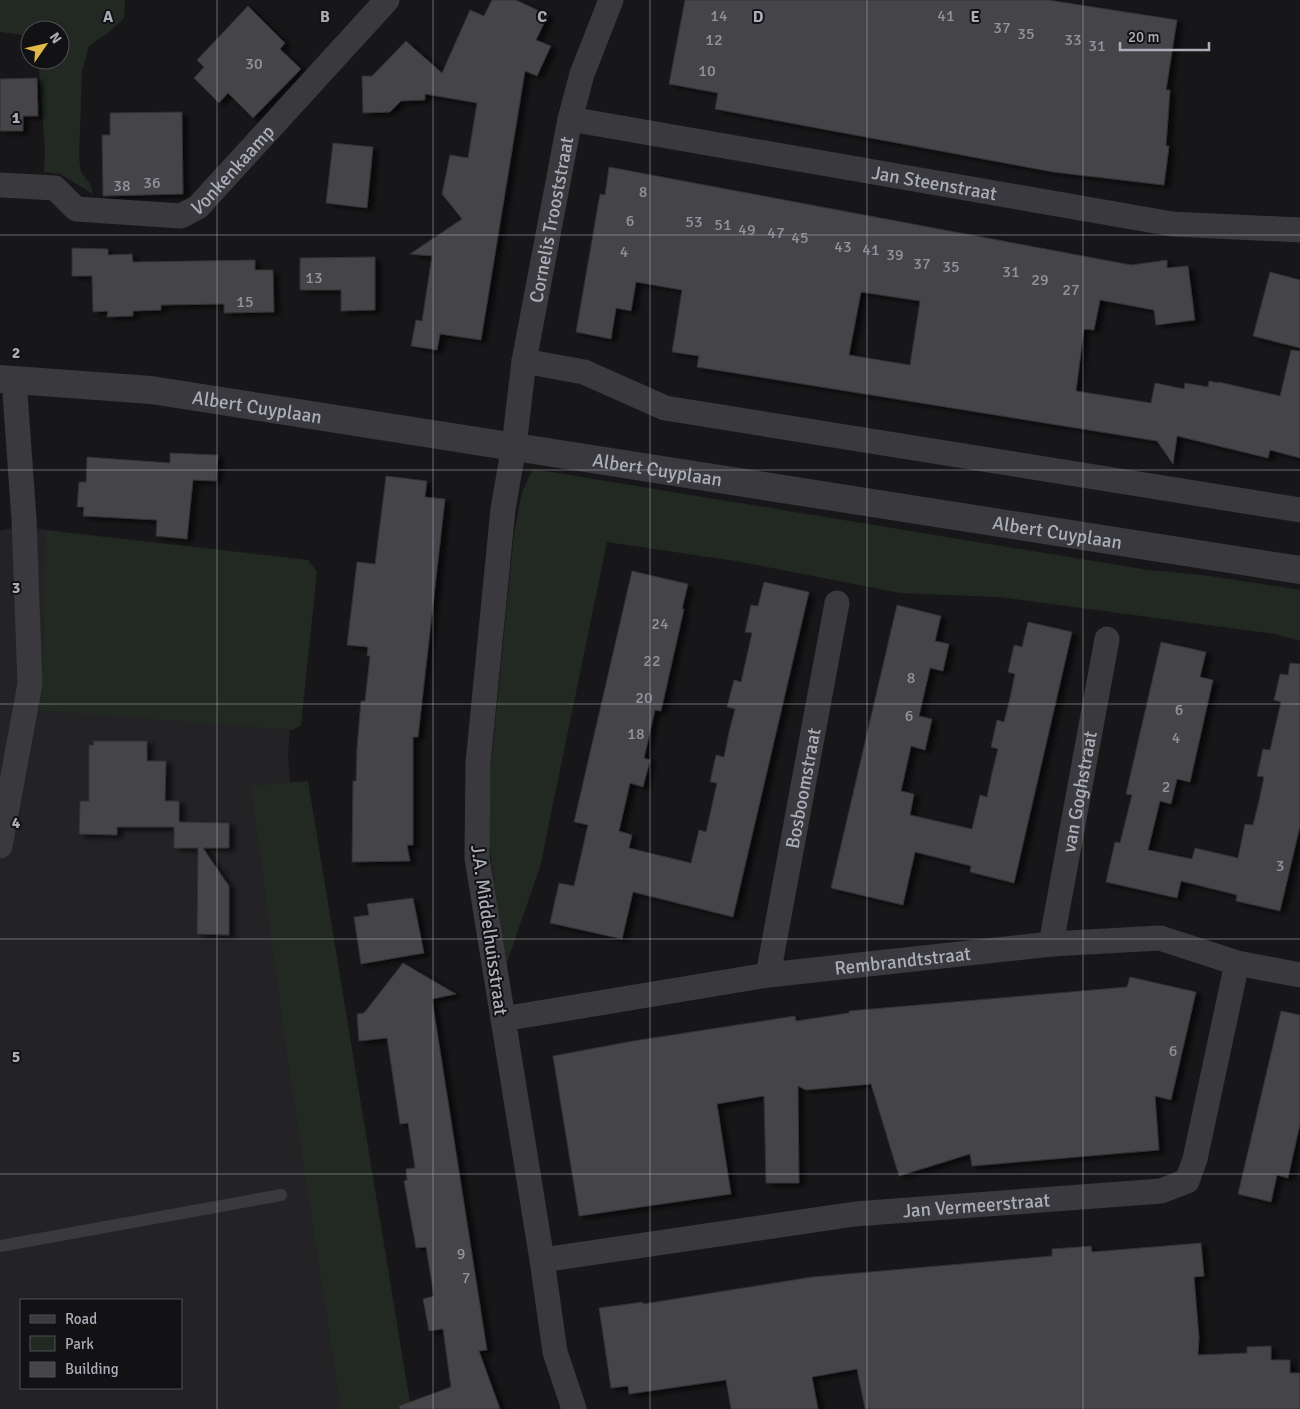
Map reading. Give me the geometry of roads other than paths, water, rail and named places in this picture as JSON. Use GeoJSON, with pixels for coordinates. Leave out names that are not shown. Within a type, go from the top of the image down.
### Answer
{"type":"FeatureCollection","features":[{"type":"Feature","properties":{"kind":"street","name":"Vonkenkaamp"},"geometry":{"type":"LineString","coordinates":[[0,185],[55,188],[76,209],[181,216],[198,207],[387,0]]}},
{"type":"Feature","properties":{"kind":"street","name":"Cornelis Trooststraat"},"geometry":{"type":"LineString","coordinates":[[514,446],[524,361],[570,119],[582,74],[611,0]]}},
{"type":"Feature","properties":{"kind":"street","name":"Jan Steenstraat"},"geometry":{"type":"LineString","coordinates":[[570,119],[1172,224],[1300,230]]}},
{"type":"Feature","properties":{"kind":"street"},"geometry":{"type":"LineString","coordinates":[[524,361],[584,372],[665,408],[1300,510]]}},
{"type":"Feature","properties":{"kind":"street","name":"Albert Cuyplaan"},"geometry":{"type":"LineString","coordinates":[[0,846],[30,684],[24,519],[7,379],[151,390],[1300,570]]}},
{"type":"Feature","properties":{"kind":"street","name":"J.A. Middelhuisstraat"},"geometry":{"type":"LineString","coordinates":[[514,446],[503,509],[478,776],[477,858],[542,1260],[555,1352],[574,1409]]}},
{"type":"Feature","properties":{"kind":"street","name":"Bosboomstraat"},"geometry":{"type":"LineString","coordinates":[[768,975],[837,602]]}},
{"type":"Feature","properties":{"kind":"street","name":"van Goghstraat"},"geometry":{"type":"LineString","coordinates":[[1051,944],[1107,639]]}},
{"type":"Feature","properties":{"kind":"street","name":"Rembrandtstraat"},"geometry":{"type":"LineString","coordinates":[[503,1018],[768,975],[1051,944],[1160,938],[1237,963],[1300,975]]}},
{"type":"Feature","properties":{"kind":"street","name":"Jan Vermeerstraat"},"geometry":{"type":"LineString","coordinates":[[542,1260],[855,1214],[1161,1190],[1188,1181],[1195,1159],[1237,963]]}},
{"type":"Feature","properties":{"kind":"lane"},"geometry":{"type":"LineString","coordinates":[[0,1246],[281,1195]]}}]}
